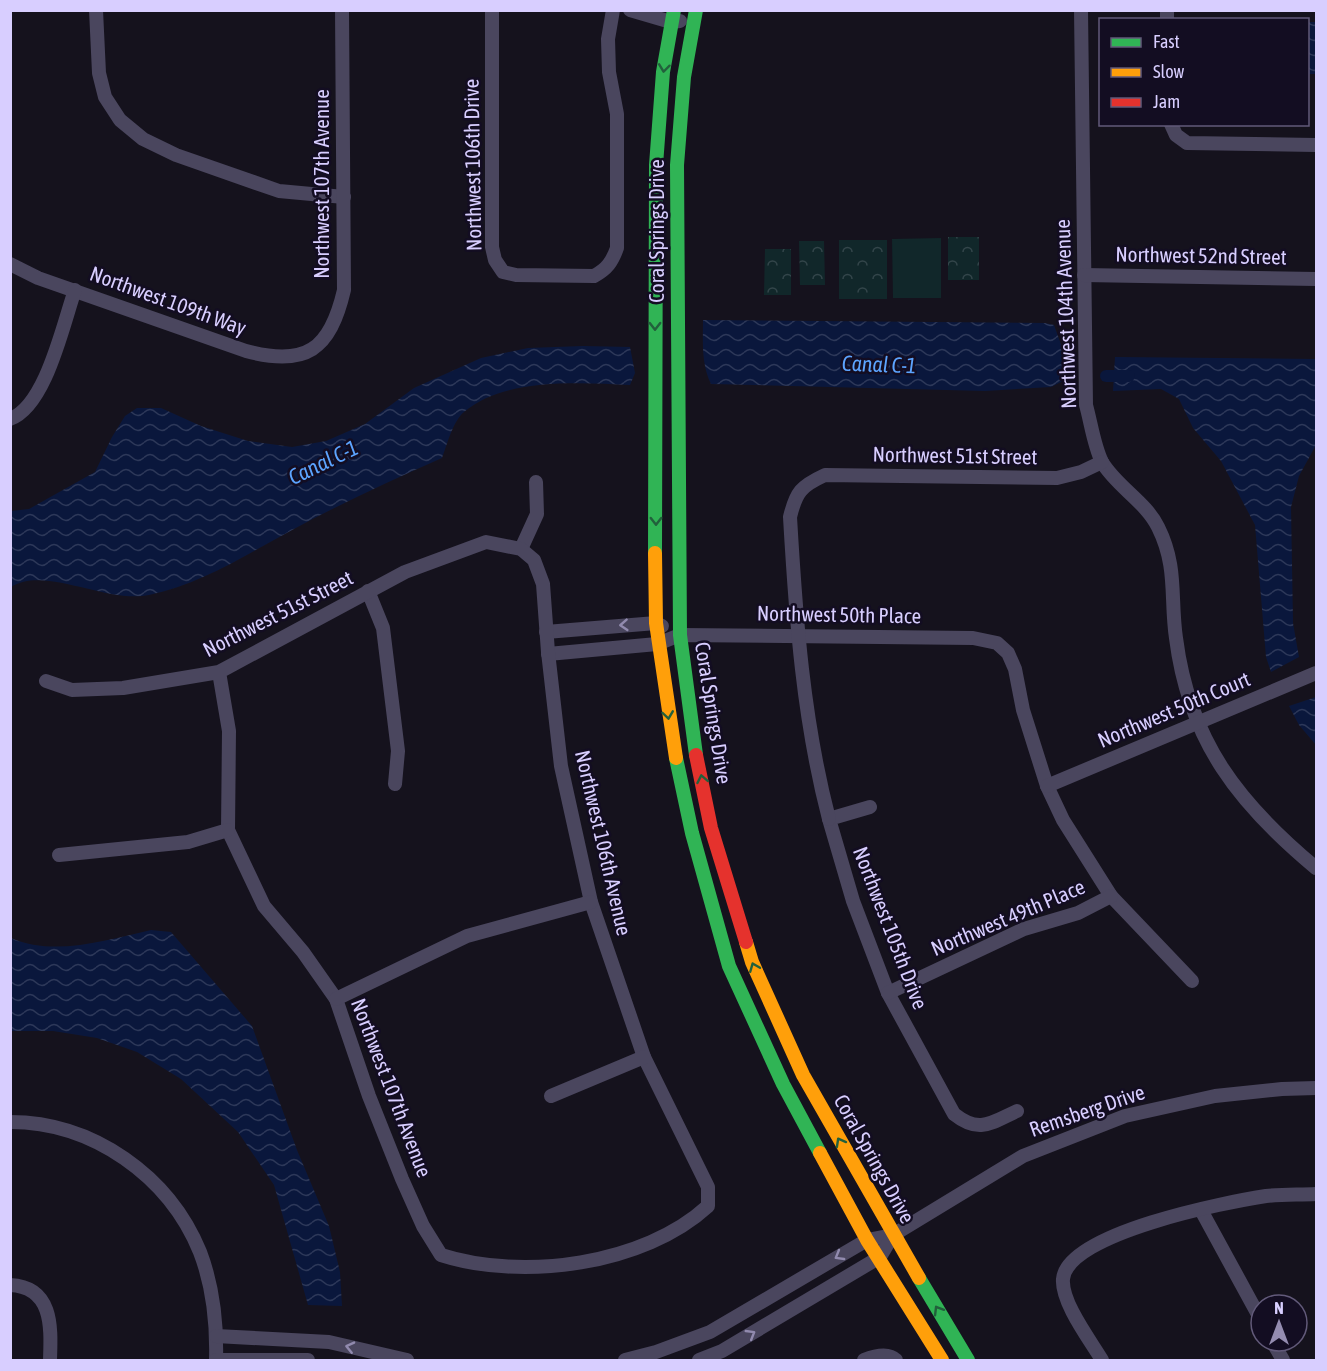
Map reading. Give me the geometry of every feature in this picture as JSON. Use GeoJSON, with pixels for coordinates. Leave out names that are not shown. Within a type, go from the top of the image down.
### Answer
{"type":"FeatureCollection","features":[{"type":"Feature","properties":{"kind":"main road","name":"Coral Springs Drive"},"geometry":{"type":"LineString","coordinates":[[695,15],[684,77],[677,165],[680,635],[692,732],[711,828],[752,962],[803,1075],[893,1235],[968,1360]]}},
{"type":"Feature","properties":{"kind":"main road","name":"Coral Springs Drive"},"geometry":{"type":"LineString","coordinates":[[672,16],[656,165],[656,623],[671,735],[692,833],[729,966],[783,1084],[867,1240],[942,1360]]}},
{"type":"Feature","properties":{"kind":"street"},"geometry":{"type":"LineString","coordinates":[[96,10],[99,73],[105,97],[120,120],[143,139],[176,155],[279,191],[344,197]]}},
{"type":"Feature","properties":{"kind":"street","name":"Northwest 107th Avenue"},"geometry":{"type":"LineString","coordinates":[[314,348],[326,336],[338,316],[344,290],[342,10]]}},
{"type":"Feature","properties":{"kind":"street","name":"Northwest 106th Drive"},"geometry":{"type":"LineString","coordinates":[[492,10],[492,247],[495,260],[503,272],[516,275],[594,276],[605,270],[612,261],[617,248],[617,114],[609,72],[608,39],[613,10]]}},
{"type":"Feature","properties":{"kind":"street"},"geometry":{"type":"LineString","coordinates":[[630,10],[672,16],[695,15]]}},
{"type":"Feature","properties":{"kind":"street"},"geometry":{"type":"LineString","coordinates":[[682,10],[695,15]]}},
{"type":"Feature","properties":{"kind":"street","name":"Northwest 104th Avenue"},"geometry":{"type":"LineString","coordinates":[[1081,10],[1086,405],[1102,462],[1158,526],[1173,568],[1174,629],[1180,674],[1198,723],[1221,766],[1248,805],[1273,832],[1317,868]]}},
{"type":"Feature","properties":{"kind":"street"},"geometry":{"type":"LineString","coordinates":[[1173,130],[1186,143],[1317,145]]}},
{"type":"Feature","properties":{"kind":"street","name":"Northwest 109th Way"},"geometry":{"type":"LineString","coordinates":[[10,264],[38,278],[275,358],[296,357],[314,348]]}},
{"type":"Feature","properties":{"kind":"street","name":"Northwest 52nd Street"},"geometry":{"type":"LineString","coordinates":[[1084,275],[1317,279]]}},
{"type":"Feature","properties":{"kind":"street"},"geometry":{"type":"LineString","coordinates":[[10,419],[21,415],[42,385],[75,290]]}},
{"type":"Feature","properties":{"kind":"street","name":"Northwest 51st Street"},"geometry":{"type":"LineString","coordinates":[[805,484],[825,475],[1057,478],[1082,472],[1102,462]]}},
{"type":"Feature","properties":{"kind":"street"},"geometry":{"type":"LineString","coordinates":[[521,549],[537,514],[536,482]]}},
{"type":"Feature","properties":{"kind":"street","name":"Northwest 105th Drive"},"geometry":{"type":"LineString","coordinates":[[805,484],[795,499],[790,517],[796,635],[816,768],[853,901],[888,993],[954,1114],[967,1125],[982,1126],[1017,1111]]}},
{"type":"Feature","properties":{"kind":"street","name":"Northwest 51st Street"},"geometry":{"type":"LineString","coordinates":[[46,681],[72,690],[123,688],[219,672],[405,572],[486,542],[521,549]]}},
{"type":"Feature","properties":{"kind":"street","name":"Northwest 106th Avenue"},"geometry":{"type":"LineString","coordinates":[[521,549],[534,560],[543,584],[548,654],[561,766],[591,902],[644,1057],[708,1187],[708,1206]]}},
{"type":"Feature","properties":{"kind":"street"},"geometry":{"type":"LineString","coordinates":[[368,591],[383,628],[398,751],[395,784]]}},
{"type":"Feature","properties":{"kind":"street"},"geometry":{"type":"LineString","coordinates":[[546,632],[656,623]]}},
{"type":"Feature","properties":{"kind":"street","name":"Northwest 50th Place"},"geometry":{"type":"LineString","coordinates":[[656,623],[680,635]]}},
{"type":"Feature","properties":{"kind":"street","name":"Northwest 50th Place"},"geometry":{"type":"LineString","coordinates":[[548,654],[657,644],[680,635],[973,638],[997,643],[1008,653],[1015,669],[1023,710],[1047,786]]}},
{"type":"Feature","properties":{"kind":"street","name":"Northwest 107th Avenue"},"geometry":{"type":"LineString","coordinates":[[219,672],[229,731],[228,830],[264,906],[303,952],[336,999],[369,1096],[402,1179],[423,1226],[441,1255],[470,1264],[507,1269],[554,1266],[605,1257],[653,1240],[692,1221],[708,1206]]}},
{"type":"Feature","properties":{"kind":"street","name":"Northwest 50th Court"},"geometry":{"type":"LineString","coordinates":[[1047,786],[1317,673]]}},
{"type":"Feature","properties":{"kind":"street"},"geometry":{"type":"LineString","coordinates":[[1047,786],[1063,820],[1111,896],[1192,981]]}},
{"type":"Feature","properties":{"kind":"street"},"geometry":{"type":"LineString","coordinates":[[829,819],[870,807]]}},
{"type":"Feature","properties":{"kind":"street"},"geometry":{"type":"LineString","coordinates":[[58,855],[188,842],[228,830]]}},
{"type":"Feature","properties":{"kind":"street","name":"Northwest 49th Place"},"geometry":{"type":"LineString","coordinates":[[888,993],[1024,929],[1078,913],[1111,896]]}},
{"type":"Feature","properties":{"kind":"street"},"geometry":{"type":"LineString","coordinates":[[336,999],[467,936],[591,902]]}},
{"type":"Feature","properties":{"kind":"street"},"geometry":{"type":"LineString","coordinates":[[551,1096],[644,1057]]}},
{"type":"Feature","properties":{"kind":"street","name":"Remsberg Drive"},"geometry":{"type":"LineString","coordinates":[[625,1360],[657,1356],[672,1346],[710,1332],[867,1240],[893,1235],[1023,1156],[1125,1116],[1215,1096],[1317,1088]]}},
{"type":"Feature","properties":{"kind":"street"},"geometry":{"type":"LineString","coordinates":[[10,1122],[26,1122],[72,1132],[112,1149],[152,1179],[180,1215],[200,1252],[213,1300],[216,1360],[308,1360]]}},
{"type":"Feature","properties":{"kind":"street"},"geometry":{"type":"LineString","coordinates":[[1102,1360],[1063,1293],[1063,1277],[1071,1262],[1096,1244],[1155,1220],[1268,1196],[1317,1194]]}},
{"type":"Feature","properties":{"kind":"street"},"geometry":{"type":"LineString","coordinates":[[1201,1210],[1249,1298]]}},
{"type":"Feature","properties":{"kind":"street","name":"Remsberg Drive"},"geometry":{"type":"LineString","coordinates":[[699,1360],[722,1351],[879,1257],[893,1235]]}},
{"type":"Feature","properties":{"kind":"street"},"geometry":{"type":"LineString","coordinates":[[10,1285],[30,1291],[45,1303],[51,1324],[50,1360]]}},
{"type":"Feature","properties":{"kind":"street"},"geometry":{"type":"LineString","coordinates":[[216,1336],[329,1342],[407,1360]]}},
{"type":"Feature","properties":{"kind":"street"},"geometry":{"type":"LineString","coordinates":[[672,1346],[677,1360]]}},
{"type":"Feature","properties":{"kind":"street"},"geometry":{"type":"LineString","coordinates":[[864,1360],[876,1355],[895,1359]]}},
{"type":"Feature","properties":{"kind":"green space"},"geometry":{"type":"Polygon","coordinates":[[[948,237],[979,237],[979,280],[948,280],[948,237]]]}},
{"type":"Feature","properties":{"kind":"green space"},"geometry":{"type":"Polygon","coordinates":[[[941,238],[941,298],[893,298],[892,239],[941,238]]]}},
{"type":"Feature","properties":{"kind":"green space"},"geometry":{"type":"Polygon","coordinates":[[[839,240],[887,240],[887,299],[839,299],[839,240]]]}},
{"type":"Feature","properties":{"kind":"green space"},"geometry":{"type":"Polygon","coordinates":[[[799,241],[824,241],[825,285],[800,285],[799,241]]]}},
{"type":"Feature","properties":{"kind":"green space"},"geometry":{"type":"Polygon","coordinates":[[[765,249],[791,249],[791,295],[764,295],[765,249]]]}},
{"type":"Feature","properties":{"kind":"water"},"geometry":{"type":"Polygon","coordinates":[[[1309,22],[1316,22],[1316,74],[1309,74],[1309,22]]]}},
{"type":"Feature","properties":{"kind":"water"},"geometry":{"type":"Polygon","coordinates":[[[703,320],[1045,323],[1054,325],[1062,347],[1067,379],[1051,387],[985,391],[711,384],[704,360],[703,320]]]}},
{"type":"Feature","properties":{"kind":"water"},"geometry":{"type":"Polygon","coordinates":[[[630,347],[635,373],[630,385],[566,383],[543,385],[500,393],[481,401],[460,416],[442,458],[330,510],[206,576],[169,590],[132,596],[41,580],[25,581],[11,587],[11,511],[29,509],[95,472],[125,416],[137,408],[161,408],[201,426],[248,441],[292,447],[326,441],[365,424],[414,388],[481,358],[528,348],[630,347]]]}},
{"type":"Feature","properties":{"kind":"water"},"geometry":{"type":"Polygon","coordinates":[[[1115,357],[1316,359],[1316,445],[1299,476],[1291,507],[1293,623],[1299,657],[1271,672],[1266,657],[1255,525],[1221,461],[1193,428],[1179,399],[1161,389],[1113,391],[1115,357]]]}},
{"type":"Feature","properties":{"kind":"water"},"geometry":{"type":"Polygon","coordinates":[[[1316,697],[1316,745],[1299,725],[1289,706],[1316,697]]]}},
{"type":"Feature","properties":{"kind":"water"},"geometry":{"type":"Polygon","coordinates":[[[151,930],[171,932],[252,1026],[297,1150],[329,1226],[340,1272],[342,1306],[308,1305],[274,1185],[238,1132],[181,1079],[137,1052],[97,1038],[53,1031],[11,1031],[11,938],[28,944],[45,946],[81,945],[151,930]]]}},
{"type":"Feature","properties":{"kind":"waterway","name":"Canal C-1"},"geometry":{"type":"LineString","coordinates":[[1106,376],[1129,376]]}},
{"type":"Feature","properties":{"kind":"traffic: fast"},"geometry":{"type":"LineString","coordinates":[[655,553],[656,165],[663,72],[674,10]]}},
{"type":"Feature","properties":{"kind":"traffic: fast"},"geometry":{"type":"LineString","coordinates":[[696,10],[684,77],[677,165],[680,635],[696,755]]}},
{"type":"Feature","properties":{"kind":"traffic: fast"},"geometry":{"type":"LineString","coordinates":[[676,758],[692,833],[729,966],[783,1084],[820,1153]]}},
{"type":"Feature","properties":{"kind":"traffic: fast"},"geometry":{"type":"LineString","coordinates":[[919,1278],[968,1360]]}},
{"type":"Feature","properties":{"kind":"traffic: slow"},"geometry":{"type":"LineString","coordinates":[[655,553],[656,623],[676,758]]}},
{"type":"Feature","properties":{"kind":"traffic: slow"},"geometry":{"type":"LineString","coordinates":[[746,942],[752,962],[803,1075],[919,1278]]}},
{"type":"Feature","properties":{"kind":"traffic: slow"},"geometry":{"type":"LineString","coordinates":[[820,1153],[867,1240],[942,1360]]}},
{"type":"Feature","properties":{"kind":"traffic: jam"},"geometry":{"type":"LineString","coordinates":[[696,755],[711,828],[746,942]]}}]}
